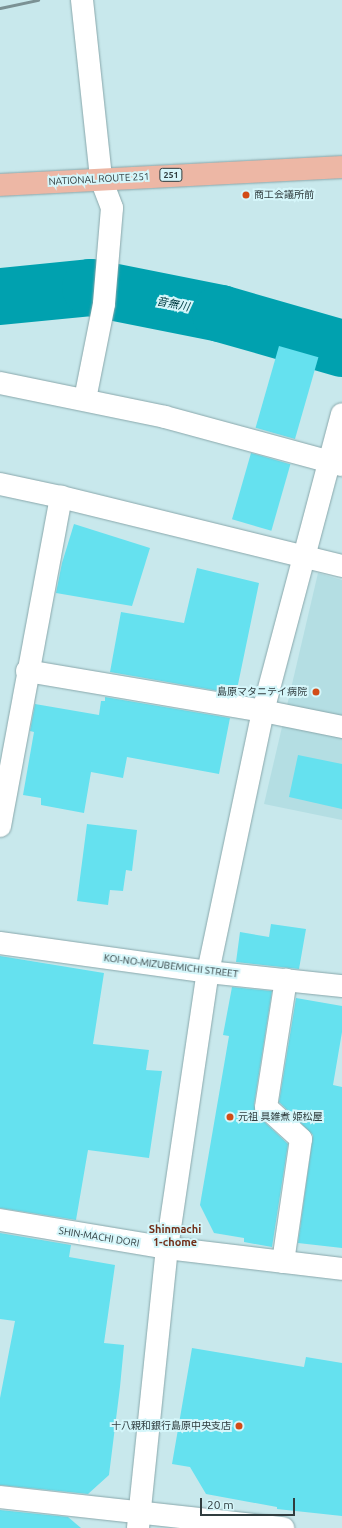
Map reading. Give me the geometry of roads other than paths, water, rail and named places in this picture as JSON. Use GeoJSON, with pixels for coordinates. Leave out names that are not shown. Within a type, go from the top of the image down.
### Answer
{"type":"FeatureCollection","features":[{"type":"Feature","properties":{"kind":"highway","name":"NATIONAL ROUTE 251"},"geometry":{"type":"LineString","coordinates":[[0,186],[101,179],[342,167]]}},
{"type":"Feature","properties":{"kind":"street"},"geometry":{"type":"LineString","coordinates":[[82,0],[101,179],[112,208],[104,304],[85,399]]}},
{"type":"Feature","properties":{"kind":"street"},"geometry":{"type":"LineString","coordinates":[[0,383],[85,399],[336,463]]}},
{"type":"Feature","properties":{"kind":"street"},"geometry":{"type":"LineString","coordinates":[[139,1520],[167,1248],[208,972],[263,711],[304,556],[336,463],[342,414]]}},
{"type":"Feature","properties":{"kind":"street"},"geometry":{"type":"LineString","coordinates":[[0,484],[61,497],[342,566]]}},
{"type":"Feature","properties":{"kind":"street"},"geometry":{"type":"LineString","coordinates":[[0,826],[27,671],[61,497]]}},
{"type":"Feature","properties":{"kind":"street"},"geometry":{"type":"LineString","coordinates":[[27,671],[263,711],[342,727]]}},
{"type":"Feature","properties":{"kind":"street","name":"KOI-NO-MIZUBEMICHI STREET"},"geometry":{"type":"LineString","coordinates":[[0,943],[208,972],[342,986]]}},
{"type":"Feature","properties":{"kind":"street"},"geometry":{"type":"LineString","coordinates":[[282,1262],[301,1139],[266,1108],[286,980]]}},
{"type":"Feature","properties":{"kind":"street","name":"SHIN-MACHI DORI"},"geometry":{"type":"LineString","coordinates":[[0,1220],[167,1248],[342,1269]]}},
{"type":"Feature","properties":{"kind":"street"},"geometry":{"type":"LineString","coordinates":[[0,1497],[139,1520],[283,1528]]}},
{"type":"Feature","properties":{"kind":"waterway","name":"音無川"},"geometry":{"type":"LineString","coordinates":[[0,296],[90,287],[220,313],[342,348]]}},
{"type":"Feature","properties":{"kind":"railway"},"geometry":{"type":"LineString","coordinates":[[0,8],[38,0]]}},
{"type":"Feature","properties":{"kind":"place","name":"商工会議所前"},"geometry":{"type":"Point","coordinates":[246,195]}},
{"type":"Feature","properties":{"kind":"place","name":"島原マタニテイ病院"},"geometry":{"type":"Point","coordinates":[316,692]}},
{"type":"Feature","properties":{"kind":"place","name":"元祖 具雑煮 姫松屋"},"geometry":{"type":"Point","coordinates":[230,1117]}},
{"type":"Feature","properties":{"kind":"place","name":"十八親和銀行島原中央支店"},"geometry":{"type":"Point","coordinates":[239,1426]}},
{"type":"Feature","properties":{"kind":"district","name":"Shinmachi 1-chome"},"geometry":{"type":"Point","coordinates":[175,1236]}}]}
